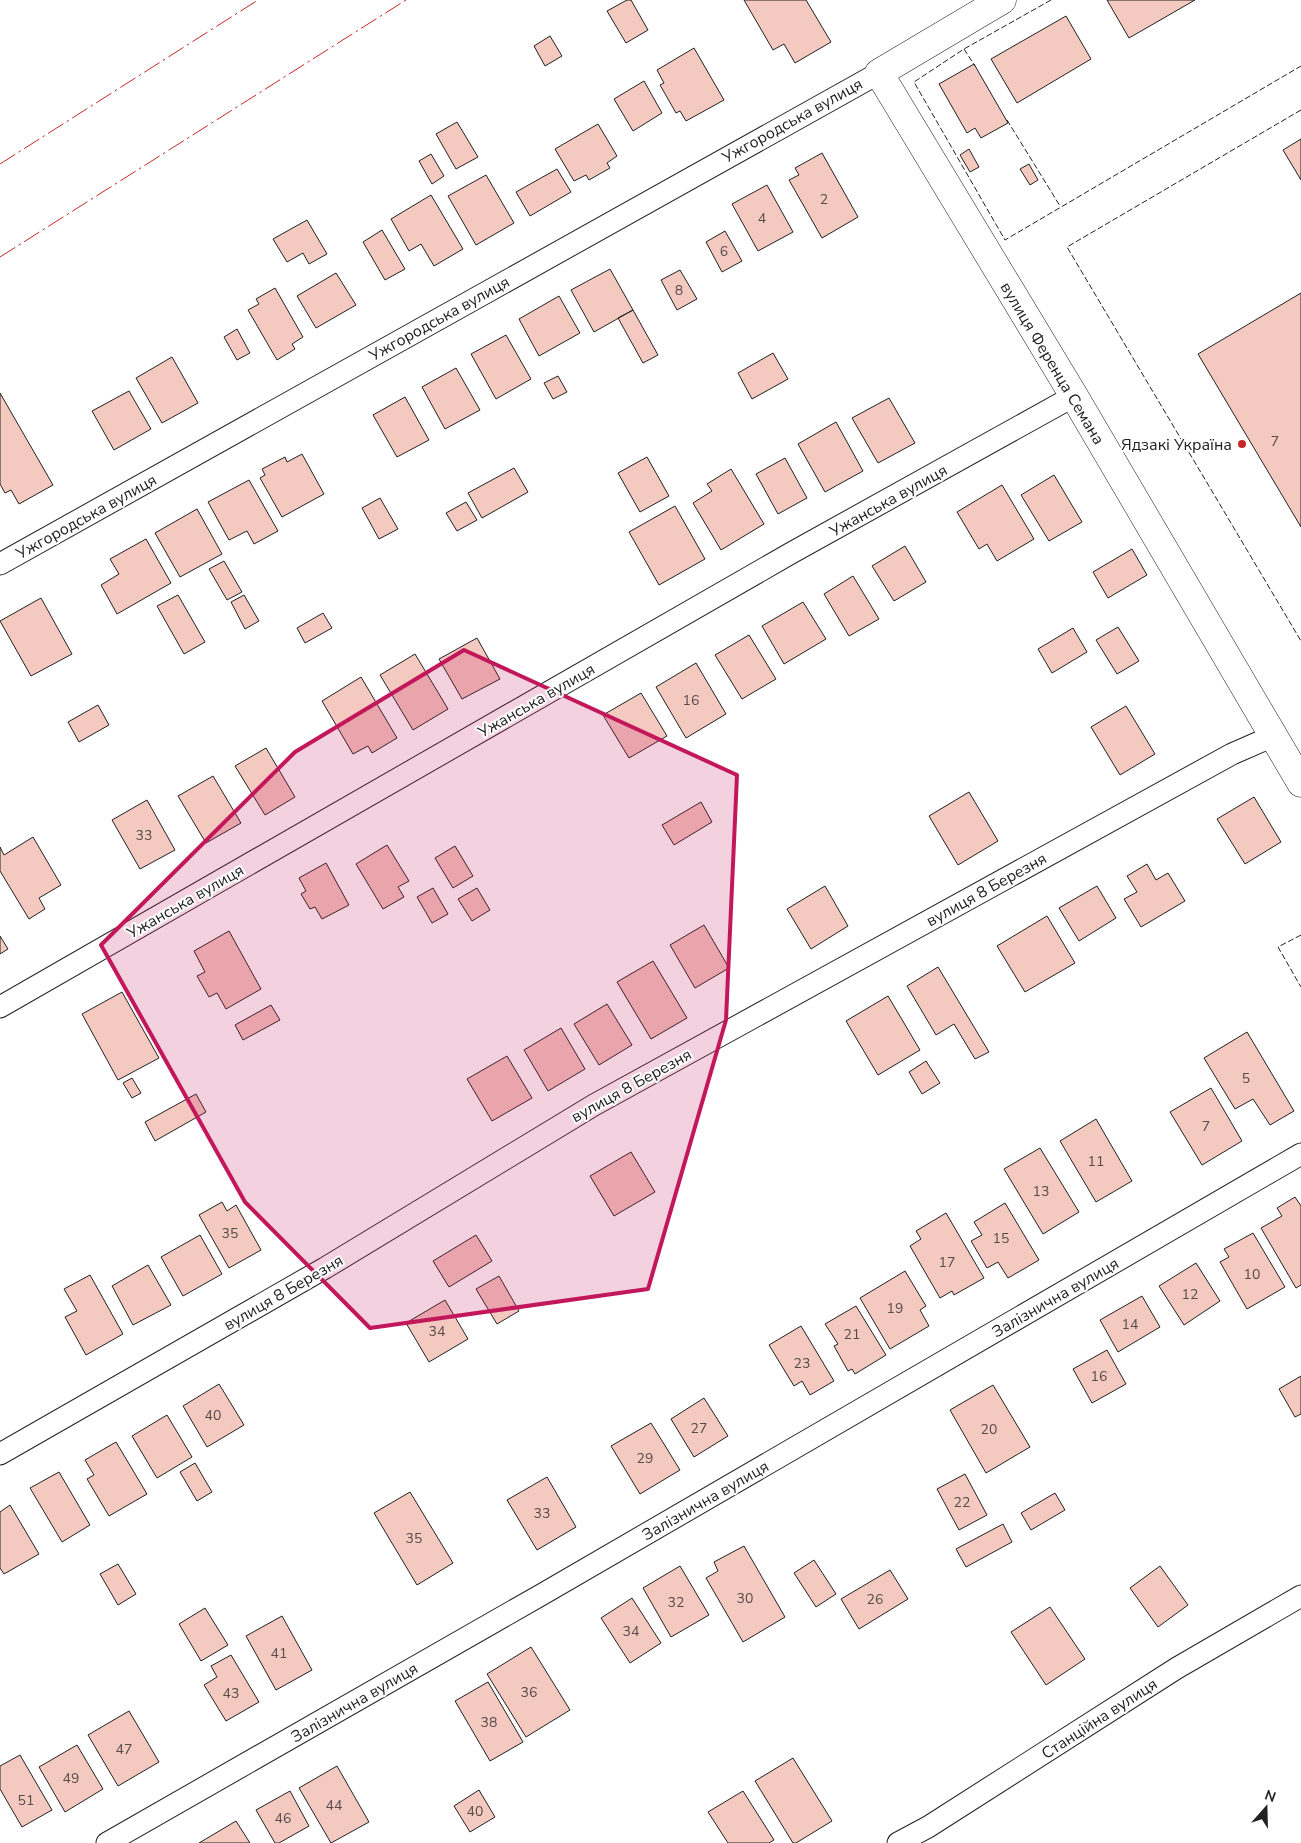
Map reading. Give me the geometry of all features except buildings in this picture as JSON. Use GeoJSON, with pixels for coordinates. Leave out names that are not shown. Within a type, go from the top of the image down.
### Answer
{"type":"FeatureCollection","features":[{"type":"Feature","properties":{"kind":"street"},"geometry":{"type":"LineString","coordinates":[[879,74],[1002,0]]}},
{"type":"Feature","properties":{"kind":"street","name":"вулиця Ференца Семана"},"geometry":{"type":"LineString","coordinates":[[879,74],[1074,396],[1301,783]]}},
{"type":"Feature","properties":{"kind":"street","name":"Ужгородська вулиця"},"geometry":{"type":"LineString","coordinates":[[0,564],[879,74]]}},
{"type":"Feature","properties":{"kind":"street","name":"Ужанська вулиця"},"geometry":{"type":"LineString","coordinates":[[0,1007],[785,557],[1074,396]]}},
{"type":"Feature","properties":{"kind":"street","name":"вулиця 8 Березня"},"geometry":{"type":"LineString","coordinates":[[0,1454],[326,1268],[594,1105],[1232,754],[1273,736]]}},
{"type":"Feature","properties":{"kind":"street","name":"Залізнична вулиця"},"geometry":{"type":"LineString","coordinates":[[107,1843],[541,1595],[1301,1154]]}},
{"type":"Feature","properties":{"kind":"street","name":"Станційна вулиця"},"geometry":{"type":"LineString","coordinates":[[898,1843],[928,1827],[1177,1668],[1301,1596]]}},
{"type":"Feature","properties":{"kind":"highlighted area"},"geometry":{"type":"Polygon","coordinates":[[[464,650],[737,775],[726,1020],[648,1289],[370,1328],[245,1202],[101,945],[295,752],[464,650]]]}},
{"type":"Feature","properties":{"kind":"fence"},"geometry":{"type":"LineString","coordinates":[[1051,0],[964,49],[914,82],[1005,240],[1301,66]]}},
{"type":"Feature","properties":{"kind":"fence"},"geometry":{"type":"LineString","coordinates":[[964,49],[975,66]]}},
{"type":"Feature","properties":{"kind":"fence"},"geometry":{"type":"LineString","coordinates":[[1301,110],[1067,247],[1301,641]]}},
{"type":"Feature","properties":{"kind":"fence"},"geometry":{"type":"LineString","coordinates":[[1007,120],[1060,206]]}},
{"type":"Feature","properties":{"kind":"fence"},"geometry":{"type":"LineString","coordinates":[[1301,935],[1278,947],[1301,987]]}},
{"type":"Feature","properties":{"kind":"power"},"geometry":{"type":"LineString","coordinates":[[0,164],[258,0]]}},
{"type":"Feature","properties":{"kind":"power"},"geometry":{"type":"LineString","coordinates":[[0,257],[406,0]]}},
{"type":"Feature","properties":{"kind":"place","name":"Ядзакі Україна"},"geometry":{"type":"Point","coordinates":[1242,444]}}]}
